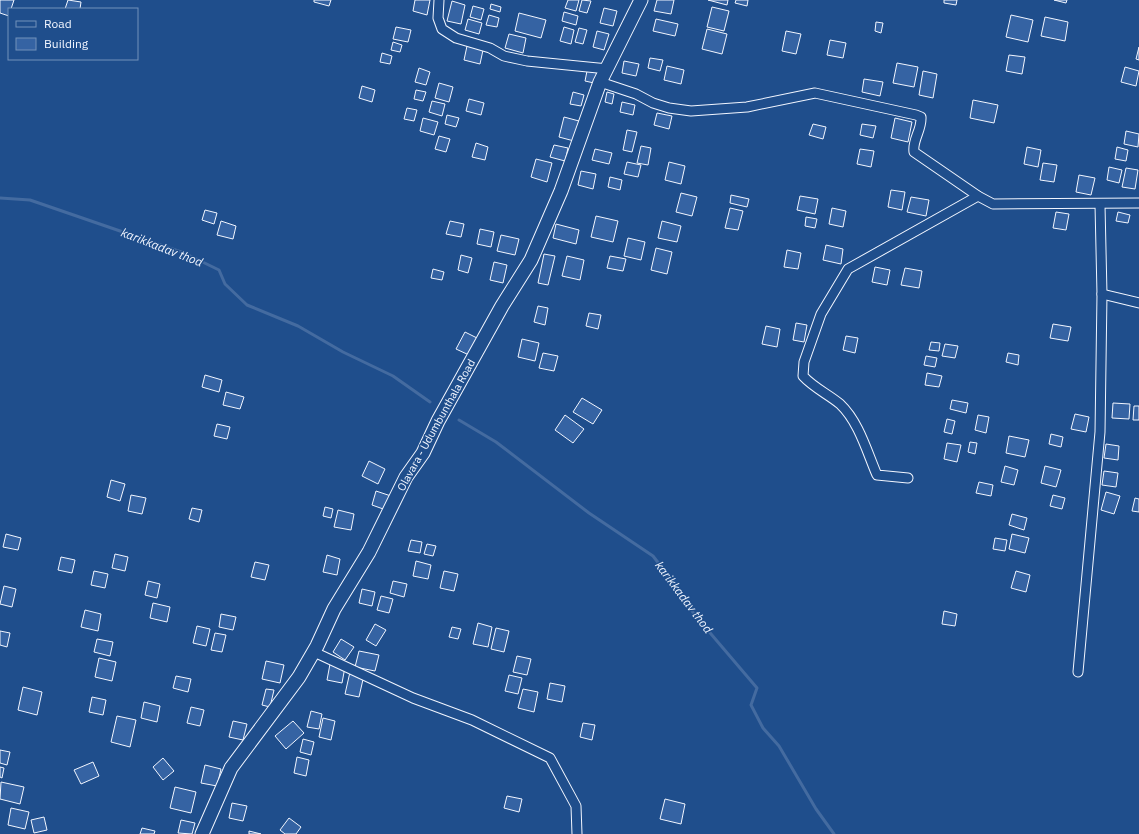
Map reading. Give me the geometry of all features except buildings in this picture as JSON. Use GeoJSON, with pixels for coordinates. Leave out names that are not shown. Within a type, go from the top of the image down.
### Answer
{"type":"FeatureCollection","features":[{"type":"Feature","properties":{"kind":"main road","name":"Olavara - Udumbunthala Road"},"geometry":{"type":"LineString","coordinates":[[202,834],[231,768],[299,677],[314,652],[338,602],[369,552],[406,478],[423,453],[438,421],[502,306],[531,260],[561,191],[600,82],[608,69],[641,0]]}},
{"type":"Feature","properties":{"kind":"street"},"geometry":{"type":"LineString","coordinates":[[439,0],[438,18],[442,29],[456,38],[490,48],[504,56],[527,61],[608,69]]}},
{"type":"Feature","properties":{"kind":"street"},"geometry":{"type":"LineString","coordinates":[[600,82],[636,94],[653,103],[669,108],[691,111],[747,107],[815,93],[916,115],[921,118],[922,124],[913,147],[914,152],[978,196],[993,204],[1100,205],[1139,203]]}},
{"type":"Feature","properties":{"kind":"street"},"geometry":{"type":"LineString","coordinates":[[908,478],[877,475],[854,421],[840,404],[803,376],[804,362],[821,314],[848,269],[978,196]]}},
{"type":"Feature","properties":{"kind":"street"},"geometry":{"type":"LineString","coordinates":[[1078,672],[1100,432],[1102,294],[1100,205]]}},
{"type":"Feature","properties":{"kind":"street"},"geometry":{"type":"LineString","coordinates":[[1102,294],[1139,303]]}},
{"type":"Feature","properties":{"kind":"street"},"geometry":{"type":"LineString","coordinates":[[314,652],[413,698],[472,720],[550,758],[576,806],[576,834]]}},
{"type":"Feature","properties":{"kind":"waterway","name":"karikkadav thod"},"geometry":{"type":"LineString","coordinates":[[0,198],[30,200],[184,253],[219,270],[225,284],[247,305],[298,326],[343,352],[393,376],[430,402]]}},
{"type":"Feature","properties":{"kind":"waterway","name":"karikkadav thod"},"geometry":{"type":"LineString","coordinates":[[459,420],[496,442],[589,513],[653,556],[677,587],[694,614],[757,688],[751,705],[763,728],[779,746],[816,809],[834,834]]}}]}
